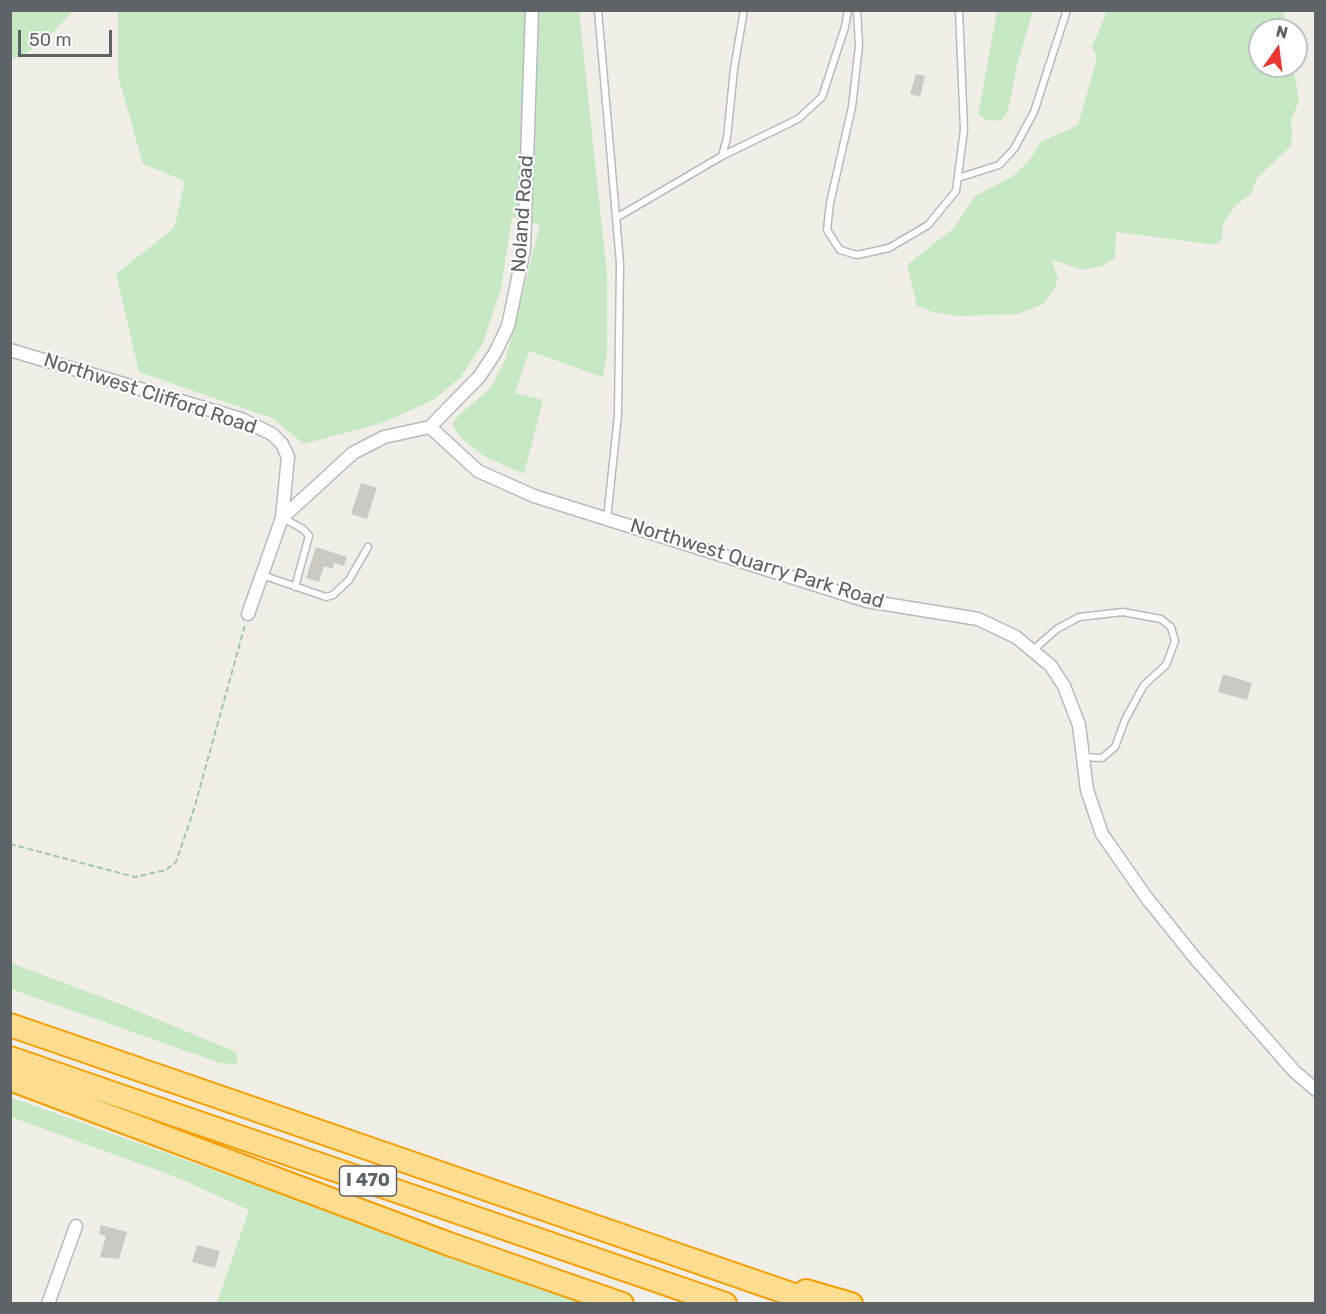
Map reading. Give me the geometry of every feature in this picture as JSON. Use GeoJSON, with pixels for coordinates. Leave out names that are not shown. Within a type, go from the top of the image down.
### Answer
{"type":"FeatureCollection","features":[{"type":"Feature","properties":{"kind":"highway","name":"I 470"},"geometry":{"type":"LineString","coordinates":[[10,1025],[820,1304]]}},
{"type":"Feature","properties":{"kind":"highway","name":"I 470"},"geometry":{"type":"LineString","coordinates":[[10,1058],[724,1304]]}},
{"type":"Feature","properties":{"kind":"highway"},"geometry":{"type":"LineString","coordinates":[[10,1079],[448,1244],[622,1304]]}},
{"type":"Feature","properties":{"kind":"highway"},"geometry":{"type":"LineString","coordinates":[[706,1265],[851,1304]]}},
{"type":"Feature","properties":{"kind":"street","name":"Noland Road"},"geometry":{"type":"LineString","coordinates":[[430,427],[479,376],[495,353],[508,326],[524,249],[532,10]]}},
{"type":"Feature","properties":{"kind":"street","name":"Northwest Clifford Road"},"geometry":{"type":"LineString","coordinates":[[10,350],[241,419],[272,434],[282,444],[288,457],[282,518]]}},
{"type":"Feature","properties":{"kind":"street"},"geometry":{"type":"LineString","coordinates":[[248,614],[282,518],[353,453],[384,437],[430,427]]}},
{"type":"Feature","properties":{"kind":"street","name":"Northwest Quarry Park Road"},"geometry":{"type":"LineString","coordinates":[[430,427],[450,449],[477,471],[534,496],[867,601],[978,620],[1016,637],[1051,666],[1064,686],[1079,726],[1087,790],[1102,834],[1133,879],[1195,958],[1294,1071],[1316,1090]]}},
{"type":"Feature","properties":{"kind":"street"},"geometry":{"type":"LineString","coordinates":[[48,1304],[76,1226]]}},
{"type":"Feature","properties":{"kind":"lane"},"geometry":{"type":"LineString","coordinates":[[598,10],[620,263],[618,415],[607,519]]}},
{"type":"Feature","properties":{"kind":"lane"},"geometry":{"type":"LineString","coordinates":[[722,156],[727,138],[734,69],[744,10]]}},
{"type":"Feature","properties":{"kind":"lane"},"geometry":{"type":"LineString","coordinates":[[616,218],[722,156],[798,119],[822,97],[845,27],[848,10]]}},
{"type":"Feature","properties":{"kind":"lane"},"geometry":{"type":"LineString","coordinates":[[857,10],[859,46],[852,107],[830,203],[827,230],[840,250],[857,255],[889,248],[928,225],[956,191],[964,130],[959,10]]}},
{"type":"Feature","properties":{"kind":"lane"},"geometry":{"type":"LineString","coordinates":[[958,178],[999,165],[1014,149],[1034,112],[1067,10]]}},
{"type":"Feature","properties":{"kind":"lane"},"geometry":{"type":"LineString","coordinates":[[282,518],[303,529],[309,536],[295,587]]}},
{"type":"Feature","properties":{"kind":"lane"},"geometry":{"type":"LineString","coordinates":[[261,575],[326,597],[333,595],[350,580],[368,547]]}},
{"type":"Feature","properties":{"kind":"lane"},"geometry":{"type":"LineString","coordinates":[[1032,651],[1057,629],[1078,617],[1123,612],[1161,619],[1171,627],[1175,641],[1166,665],[1144,685],[1125,720],[1115,747],[1102,758],[1084,757]]}},
{"type":"Feature","properties":{"kind":"path"},"geometry":{"type":"LineString","coordinates":[[10,844],[135,877],[166,870],[176,862],[194,809],[248,614]]}},
{"type":"Feature","properties":{"kind":"green space"},"geometry":{"type":"Polygon","coordinates":[[[11,10],[73,11],[41,45],[11,60],[11,10]]]}},
{"type":"Feature","properties":{"kind":"green space"},"geometry":{"type":"Polygon","coordinates":[[[118,11],[579,11],[607,275],[607,353],[603,377],[529,351],[515,393],[543,400],[524,474],[484,456],[460,437],[452,424],[460,414],[490,389],[506,358],[540,225],[512,217],[501,288],[483,343],[460,378],[433,400],[385,422],[304,444],[272,418],[139,372],[116,274],[174,228],[185,181],[143,164],[118,76],[118,11]]]}},
{"type":"Feature","properties":{"kind":"green space"},"geometry":{"type":"Polygon","coordinates":[[[997,11],[1033,11],[1017,65],[1008,111],[1002,120],[989,121],[978,115],[997,11]]]}},
{"type":"Feature","properties":{"kind":"green space"},"geometry":{"type":"Polygon","coordinates":[[[1107,11],[1283,11],[1284,18],[1248,18],[1248,78],[1295,78],[1299,101],[1291,120],[1290,147],[1257,178],[1251,194],[1236,205],[1223,224],[1222,239],[1216,245],[1116,232],[1115,258],[1102,266],[1084,270],[1052,260],[1058,279],[1054,289],[1043,304],[1018,314],[959,316],[933,312],[917,306],[907,265],[954,228],[975,196],[1012,177],[1028,162],[1041,142],[1078,125],[1097,58],[1092,47],[1107,11]]]}},
{"type":"Feature","properties":{"kind":"green space"},"geometry":{"type":"Polygon","coordinates":[[[11,963],[123,1005],[236,1052],[238,1064],[220,1063],[11,989],[11,963]]]}},
{"type":"Feature","properties":{"kind":"green space"},"geometry":{"type":"Polygon","coordinates":[[[10,1097],[590,1303],[217,1303],[249,1210],[176,1177],[11,1117],[10,1097]]]}},
{"type":"Feature","properties":{"kind":"building"},"geometry":{"type":"Polygon","coordinates":[[[916,74],[925,76],[920,97],[910,94],[916,74]]]}},
{"type":"Feature","properties":{"kind":"building"},"geometry":{"type":"Polygon","coordinates":[[[361,483],[377,488],[367,519],[351,514],[361,483]]]}},
{"type":"Feature","properties":{"kind":"building"},"geometry":{"type":"Polygon","coordinates":[[[316,547],[347,557],[344,566],[334,563],[333,569],[324,566],[319,582],[306,578],[316,547]]]}},
{"type":"Feature","properties":{"kind":"building"},"geometry":{"type":"Polygon","coordinates":[[[1223,674],[1252,683],[1247,700],[1218,692],[1223,674]]]}},
{"type":"Feature","properties":{"kind":"building"},"geometry":{"type":"Polygon","coordinates":[[[101,1225],[127,1232],[119,1259],[100,1257],[106,1236],[99,1234],[101,1225]]]}},
{"type":"Feature","properties":{"kind":"building"},"geometry":{"type":"Polygon","coordinates":[[[197,1245],[220,1251],[215,1268],[192,1262],[197,1245]]]}}]}
